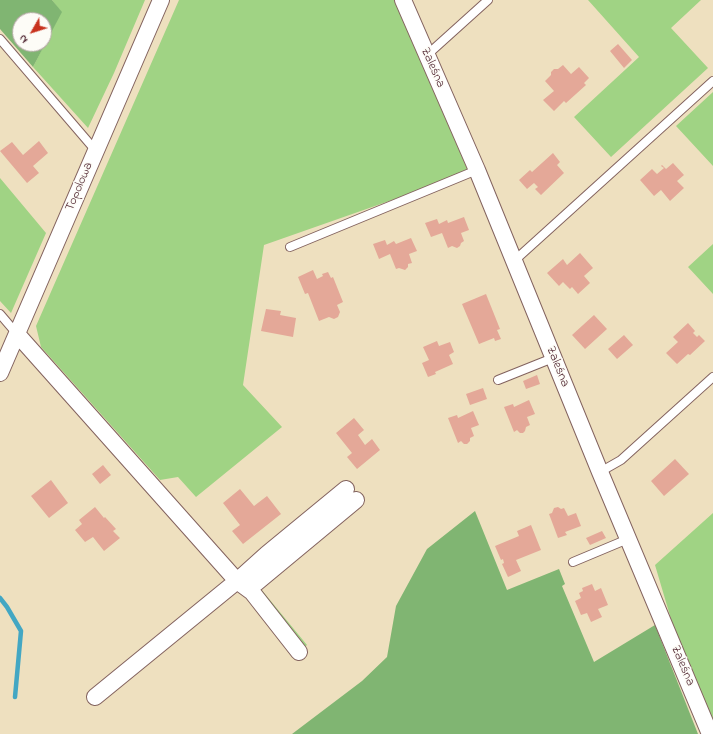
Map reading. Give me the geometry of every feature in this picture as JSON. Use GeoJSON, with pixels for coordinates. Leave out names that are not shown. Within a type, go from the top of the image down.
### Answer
{"type":"FeatureCollection","features":[{"type":"Feature","properties":{"kind":"street","name":"Topolowa"},"geometry":{"type":"LineString","coordinates":[[0,373],[161,0]]}},
{"type":"Feature","properties":{"kind":"street","name":"Zaleśna"},"geometry":{"type":"LineString","coordinates":[[403,0],[477,170],[600,472],[710,734]]}},
{"type":"Feature","properties":{"kind":"street"},"geometry":{"type":"LineString","coordinates":[[17,334],[238,581],[252,592],[299,652]]}},
{"type":"Feature","properties":{"kind":"street"},"geometry":{"type":"LineString","coordinates":[[95,697],[238,581],[267,554],[351,495]]}},
{"type":"Feature","properties":{"kind":"lane"},"geometry":{"type":"LineString","coordinates":[[427,55],[488,0]]}},
{"type":"Feature","properties":{"kind":"lane"},"geometry":{"type":"LineString","coordinates":[[0,39],[96,151]]}},
{"type":"Feature","properties":{"kind":"lane"},"geometry":{"type":"LineString","coordinates":[[514,261],[713,81]]}},
{"type":"Feature","properties":{"kind":"lane"},"geometry":{"type":"LineString","coordinates":[[290,247],[477,170]]}},
{"type":"Feature","properties":{"kind":"lane"},"geometry":{"type":"LineString","coordinates":[[0,314],[17,334]]}},
{"type":"Feature","properties":{"kind":"lane"},"geometry":{"type":"LineString","coordinates":[[498,380],[554,358]]}},
{"type":"Feature","properties":{"kind":"lane"},"geometry":{"type":"LineString","coordinates":[[600,472],[621,460],[713,377]]}},
{"type":"Feature","properties":{"kind":"lane"},"geometry":{"type":"LineString","coordinates":[[573,562],[628,539]]}},
{"type":"Feature","properties":{"kind":"green space"},"geometry":{"type":"Polygon","coordinates":[[[0,0],[52,0],[62,12],[52,31],[52,12],[12,12],[12,43],[0,29],[0,0]]]}},
{"type":"Feature","properties":{"kind":"green space"},"geometry":{"type":"Polygon","coordinates":[[[52,0],[145,0],[114,73],[88,128],[33,67],[41,52],[52,52],[52,30],[61,12],[52,0]]]}},
{"type":"Feature","properties":{"kind":"green space"},"geometry":{"type":"Polygon","coordinates":[[[179,0],[394,0],[469,173],[264,245],[243,385],[282,427],[196,497],[178,477],[160,480],[41,347],[36,326],[179,0]]]}},
{"type":"Feature","properties":{"kind":"green space"},"geometry":{"type":"Polygon","coordinates":[[[588,0],[701,0],[671,28],[708,68],[611,157],[574,117],[639,57],[588,0]]]}},
{"type":"Feature","properties":{"kind":"green space"},"geometry":{"type":"Polygon","coordinates":[[[20,52],[41,52],[33,67],[20,52]]]}},
{"type":"Feature","properties":{"kind":"green space"},"geometry":{"type":"Polygon","coordinates":[[[713,92],[713,166],[676,126],[713,92]]]}},
{"type":"Feature","properties":{"kind":"green space"},"geometry":{"type":"Polygon","coordinates":[[[0,178],[46,233],[11,313],[0,301],[0,178]]]}},
{"type":"Feature","properties":{"kind":"green space"},"geometry":{"type":"Polygon","coordinates":[[[713,244],[713,294],[688,267],[713,244]]]}},
{"type":"Feature","properties":{"kind":"green space"},"geometry":{"type":"Polygon","coordinates":[[[475,511],[507,590],[559,569],[565,584],[562,586],[594,662],[655,625],[698,734],[292,734],[362,681],[387,657],[396,606],[427,549],[475,511]]]}},
{"type":"Feature","properties":{"kind":"green space"},"geometry":{"type":"Polygon","coordinates":[[[713,513],[713,723],[676,636],[655,565],[713,513]]]}},
{"type":"Feature","properties":{"kind":"green space"},"geometry":{"type":"Polygon","coordinates":[[[256,583],[307,645],[299,652],[256,583]]]}},
{"type":"Feature","properties":{"kind":"building"},"geometry":{"type":"Polygon","coordinates":[[[618,44],[632,60],[624,68],[610,51],[618,44]]]}},
{"type":"Feature","properties":{"kind":"building"},"geometry":{"type":"Polygon","coordinates":[[[563,65],[571,74],[579,67],[589,78],[584,83],[586,85],[566,103],[564,101],[554,111],[543,100],[554,91],[545,81],[554,69],[558,69],[563,65]]]}},
{"type":"Feature","properties":{"kind":"building"},"geometry":{"type":"Polygon","coordinates":[[[39,141],[48,153],[33,166],[39,173],[27,183],[0,151],[12,142],[23,155],[39,141]]]}},
{"type":"Feature","properties":{"kind":"building"},"geometry":{"type":"Polygon","coordinates":[[[553,153],[560,162],[557,165],[564,173],[541,195],[535,189],[538,187],[534,183],[527,189],[519,180],[530,170],[532,172],[553,153]]]}},
{"type":"Feature","properties":{"kind":"building"},"geometry":{"type":"Polygon","coordinates":[[[673,163],[684,175],[677,181],[684,188],[670,201],[661,190],[654,196],[640,180],[652,169],[657,174],[664,168],[661,166],[662,165],[666,169],[673,163]]]}},
{"type":"Feature","properties":{"kind":"building"},"geometry":{"type":"Polygon","coordinates":[[[464,217],[469,230],[461,233],[464,241],[457,248],[452,246],[448,248],[442,233],[431,237],[425,223],[437,219],[439,224],[447,220],[448,223],[464,217]]]}},
{"type":"Feature","properties":{"kind":"building"},"geometry":{"type":"Polygon","coordinates":[[[411,238],[417,251],[409,254],[412,263],[408,264],[408,267],[405,270],[399,268],[396,269],[390,254],[379,259],[373,244],[385,240],[387,245],[394,241],[396,244],[411,238]]]}},
{"type":"Feature","properties":{"kind":"building"},"geometry":{"type":"Polygon","coordinates":[[[580,253],[593,268],[584,276],[590,283],[578,294],[572,287],[570,289],[563,282],[559,286],[547,273],[563,259],[567,265],[580,253]]]}},
{"type":"Feature","properties":{"kind":"building"},"geometry":{"type":"Polygon","coordinates":[[[313,270],[317,279],[323,276],[322,274],[328,272],[331,278],[333,277],[343,302],[337,305],[340,312],[338,317],[334,319],[329,317],[319,321],[308,293],[305,294],[298,277],[313,270]]]}},
{"type":"Feature","properties":{"kind":"building"},"geometry":{"type":"Polygon","coordinates":[[[486,294],[500,329],[497,330],[501,339],[495,341],[494,338],[479,344],[462,304],[486,294]]]}},
{"type":"Feature","properties":{"kind":"building"},"geometry":{"type":"Polygon","coordinates":[[[266,309],[281,311],[280,315],[296,318],[293,337],[261,331],[266,309]]]}},
{"type":"Feature","properties":{"kind":"building"},"geometry":{"type":"Polygon","coordinates":[[[594,315],[607,329],[585,349],[572,335],[594,315]]]}},
{"type":"Feature","properties":{"kind":"building"},"geometry":{"type":"Polygon","coordinates":[[[688,323],[695,331],[693,333],[697,337],[699,335],[705,341],[690,355],[688,354],[677,364],[666,353],[678,342],[673,337],[688,323]]]}},
{"type":"Feature","properties":{"kind":"building"},"geometry":{"type":"Polygon","coordinates":[[[624,335],[633,345],[617,359],[608,349],[624,335]]]}},
{"type":"Feature","properties":{"kind":"building"},"geometry":{"type":"Polygon","coordinates":[[[437,341],[439,346],[450,342],[454,352],[449,355],[453,364],[435,372],[436,374],[428,377],[422,363],[429,360],[423,347],[437,341]]]}},
{"type":"Feature","properties":{"kind":"building"},"geometry":{"type":"Polygon","coordinates":[[[537,375],[540,384],[526,389],[523,381],[537,375]]]}},
{"type":"Feature","properties":{"kind":"building"},"geometry":{"type":"Polygon","coordinates":[[[483,388],[487,399],[470,405],[466,394],[483,388]]]}},
{"type":"Feature","properties":{"kind":"building"},"geometry":{"type":"Polygon","coordinates":[[[529,400],[535,414],[527,417],[530,425],[526,427],[523,433],[520,433],[517,430],[514,432],[504,407],[513,404],[514,407],[529,400]]]}},
{"type":"Feature","properties":{"kind":"building"},"geometry":{"type":"Polygon","coordinates":[[[473,411],[479,425],[471,428],[474,436],[470,438],[470,441],[467,444],[464,444],[461,441],[458,443],[448,418],[457,415],[458,418],[473,411]]]}},
{"type":"Feature","properties":{"kind":"building"},"geometry":{"type":"Polygon","coordinates":[[[354,418],[364,430],[358,435],[365,445],[372,439],[380,450],[357,469],[347,457],[352,453],[336,433],[354,418]]]}},
{"type":"Feature","properties":{"kind":"building"},"geometry":{"type":"Polygon","coordinates":[[[675,459],[689,474],[664,496],[651,481],[675,459]]]}},
{"type":"Feature","properties":{"kind":"building"},"geometry":{"type":"Polygon","coordinates":[[[103,465],[111,475],[100,484],[92,474],[103,465]]]}},
{"type":"Feature","properties":{"kind":"building"},"geometry":{"type":"Polygon","coordinates":[[[51,480],[68,503],[49,518],[31,496],[51,480]]]}},
{"type":"Feature","properties":{"kind":"building"},"geometry":{"type":"Polygon","coordinates":[[[240,489],[254,506],[267,496],[281,514],[243,544],[232,531],[240,525],[223,503],[240,489]]]}},
{"type":"Feature","properties":{"kind":"building"},"geometry":{"type":"Polygon","coordinates":[[[95,507],[116,529],[113,531],[120,538],[104,551],[93,537],[85,542],[75,530],[82,524],[79,520],[95,507]]]}},
{"type":"Feature","properties":{"kind":"building"},"geometry":{"type":"Polygon","coordinates":[[[558,507],[561,509],[564,508],[568,516],[576,513],[581,526],[565,532],[567,535],[558,538],[549,514],[552,513],[554,508],[558,507]]]}},
{"type":"Feature","properties":{"kind":"building"},"geometry":{"type":"Polygon","coordinates":[[[531,525],[541,550],[516,560],[521,571],[508,577],[502,564],[504,563],[503,559],[501,560],[495,546],[519,536],[517,531],[531,525]]]}},
{"type":"Feature","properties":{"kind":"building"},"geometry":{"type":"Polygon","coordinates":[[[602,531],[606,538],[590,545],[586,538],[602,531]]]}},
{"type":"Feature","properties":{"kind":"building"},"geometry":{"type":"Polygon","coordinates":[[[592,584],[595,591],[601,588],[608,605],[598,609],[602,617],[591,622],[587,613],[581,615],[575,601],[581,598],[579,593],[583,591],[582,588],[592,584]]]}},
{"type":"Feature","properties":{"kind":"waterway"},"geometry":{"type":"LineString","coordinates":[[0,598],[21,631],[15,697]]}}]}
